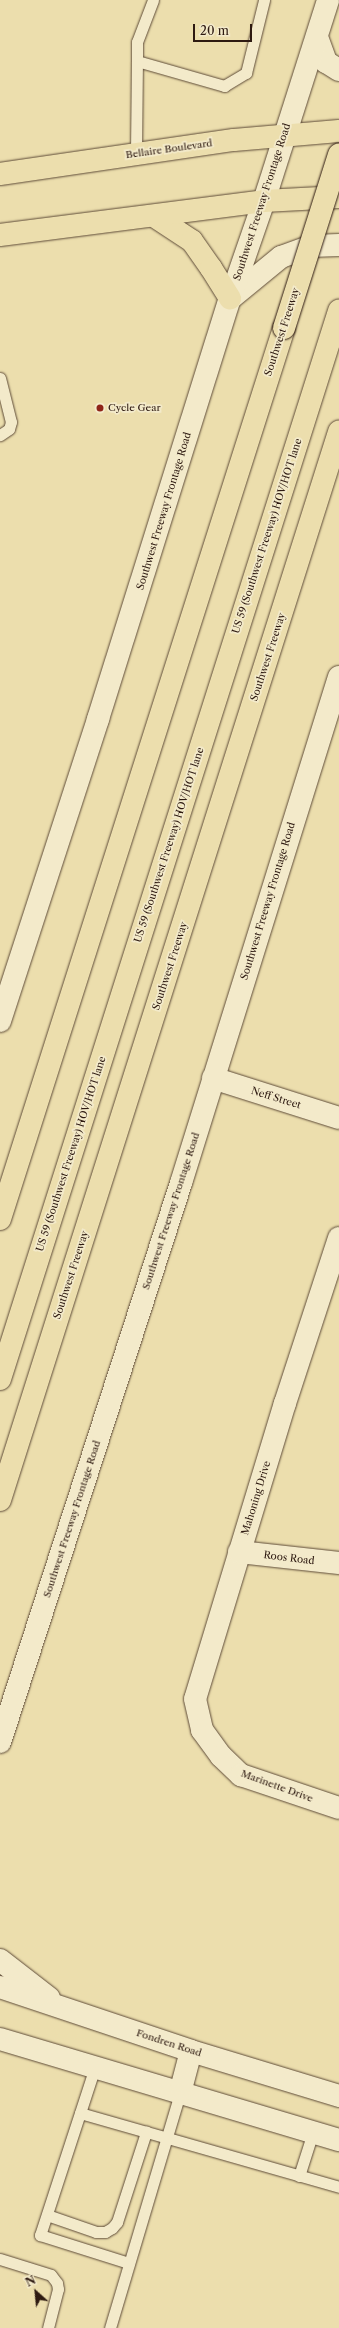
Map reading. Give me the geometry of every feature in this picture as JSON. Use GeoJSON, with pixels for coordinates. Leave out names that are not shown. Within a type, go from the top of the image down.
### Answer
{"type":"FeatureCollection","features":[{"type":"Feature","properties":{"kind":"main road","name":"Southwest Freeway Frontage Road"},"geometry":{"type":"LineString","coordinates":[[0,1021],[122,644],[230,299],[264,201],[283,136],[328,0]]}},
{"type":"Feature","properties":{"kind":"main road"},"geometry":{"type":"LineString","coordinates":[[317,37],[326,62],[339,70]]}},
{"type":"Feature","properties":{"kind":"main road","name":"Bellaire Boulevard"},"geometry":{"type":"LineString","coordinates":[[0,174],[136,153],[234,140],[339,131]]}},
{"type":"Feature","properties":{"kind":"main road","name":"Southwest Freeway"},"geometry":{"type":"LineString","coordinates":[[0,1219],[339,155]]}},
{"type":"Feature","properties":{"kind":"main road"},"geometry":{"type":"LineString","coordinates":[[0,235],[43,228],[154,216],[264,201],[339,197]]}},
{"type":"Feature","properties":{"kind":"main road"},"geometry":{"type":"LineString","coordinates":[[154,216],[192,241],[230,299],[281,257],[311,246],[339,245]]}},
{"type":"Feature","properties":{"kind":"main road","name":"US 59 (Southwest Freeway) HOV/HOT lane"},"geometry":{"type":"LineString","coordinates":[[0,1379],[337,316]]}},
{"type":"Feature","properties":{"kind":"main road","name":"Southwest Freeway"},"geometry":{"type":"LineString","coordinates":[[0,1500],[339,432]]}},
{"type":"Feature","properties":{"kind":"main road","name":"Southwest Freeway Frontage Road"},"geometry":{"type":"LineString","coordinates":[[0,1742],[178,1191],[339,678]]}},
{"type":"Feature","properties":{"kind":"main road","name":"Neff Street"},"geometry":{"type":"LineString","coordinates":[[213,1078],[339,1118]]}},
{"type":"Feature","properties":{"kind":"main road","name":"Mahoning Drive"},"geometry":{"type":"LineString","coordinates":[[220,1756],[202,1730],[196,1699],[239,1552],[334,1273],[339,1238]]}},
{"type":"Feature","properties":{"kind":"main road","name":"Roos Road"},"geometry":{"type":"LineString","coordinates":[[239,1552],[339,1563]]}},
{"type":"Feature","properties":{"kind":"main road","name":"Marinette Drive"},"geometry":{"type":"LineString","coordinates":[[220,1756],[241,1775],[339,1808]]}},
{"type":"Feature","properties":{"kind":"main road"},"geometry":{"type":"LineString","coordinates":[[0,1960],[61,2007]]}},
{"type":"Feature","properties":{"kind":"main road","name":"Fondren Road"},"geometry":{"type":"LineString","coordinates":[[0,1987],[191,2051],[339,2096]]}},
{"type":"Feature","properties":{"kind":"main road"},"geometry":{"type":"LineString","coordinates":[[0,2039],[339,2140]]}},
{"type":"Feature","properties":{"kind":"main road"},"geometry":{"type":"LineString","coordinates":[[180,2093],[191,2051]]}},
{"type":"Feature","properties":{"kind":"lane"},"geometry":{"type":"LineString","coordinates":[[136,153],[137,42],[153,0]]}},
{"type":"Feature","properties":{"kind":"lane"},"geometry":{"type":"LineString","coordinates":[[137,61],[224,86],[246,73],[264,0]]}},
{"type":"Feature","properties":{"kind":"lane"},"geometry":{"type":"LineString","coordinates":[[0,378],[11,422],[9,429],[0,435]]}},
{"type":"Feature","properties":{"kind":"lane"},"geometry":{"type":"LineString","coordinates":[[95,2068],[40,2235],[129,2263]]}},
{"type":"Feature","properties":{"kind":"lane"},"geometry":{"type":"LineString","coordinates":[[110,2328],[180,2093]]}},
{"type":"Feature","properties":{"kind":"lane"},"geometry":{"type":"LineString","coordinates":[[80,2113],[339,2187]]}},
{"type":"Feature","properties":{"kind":"lane"},"geometry":{"type":"LineString","coordinates":[[47,2215],[96,2232],[105,2232],[112,2228],[117,2222],[146,2132]]}},
{"type":"Feature","properties":{"kind":"lane"},"geometry":{"type":"LineString","coordinates":[[299,2176],[313,2132]]}},
{"type":"Feature","properties":{"kind":"lane"},"geometry":{"type":"LineString","coordinates":[[0,2259],[52,2275],[58,2289],[48,2328]]}},
{"type":"Feature","properties":{"kind":"place","name":"Cycle Gear"},"geometry":{"type":"Point","coordinates":[100,408]}}]}
